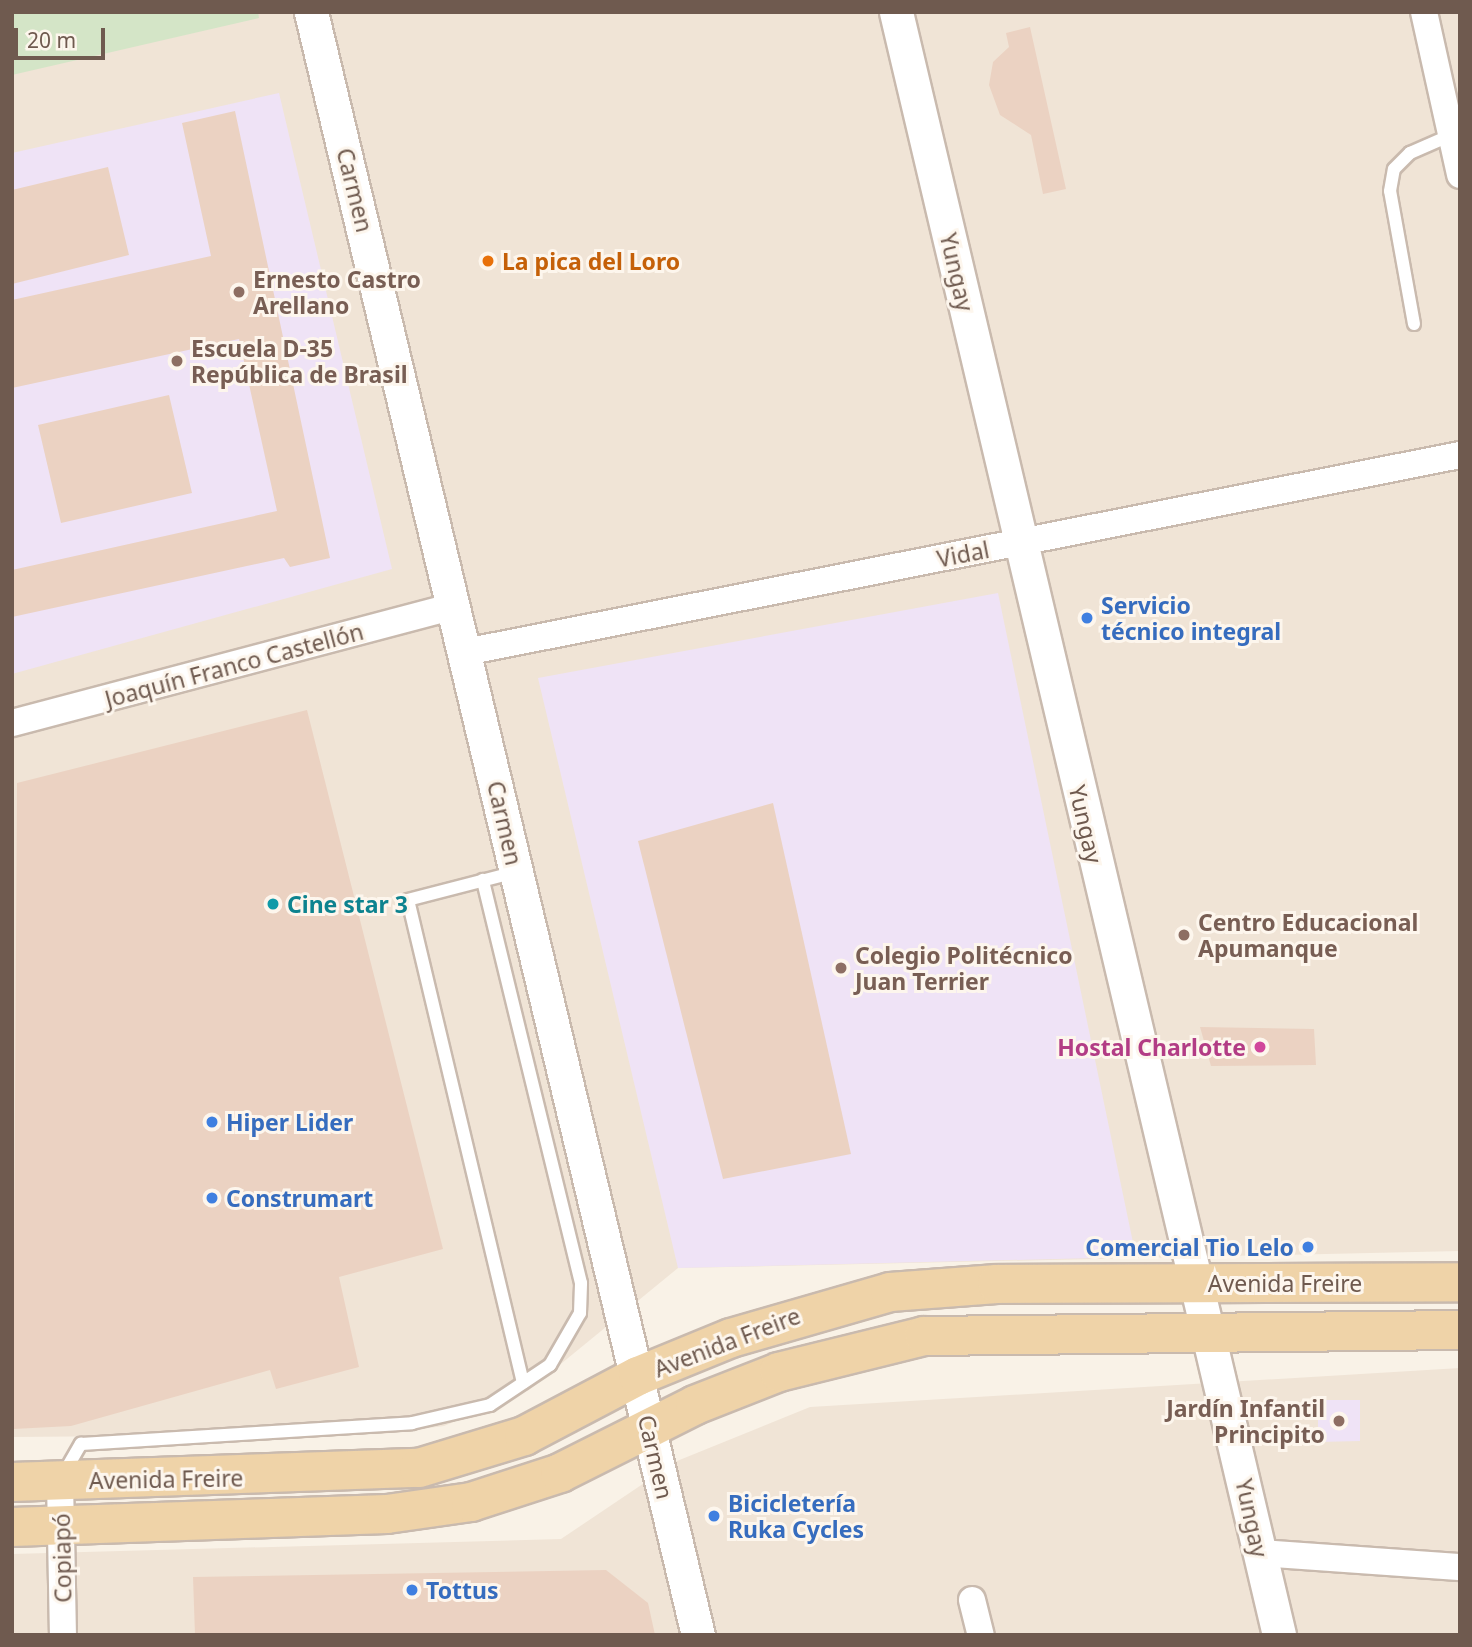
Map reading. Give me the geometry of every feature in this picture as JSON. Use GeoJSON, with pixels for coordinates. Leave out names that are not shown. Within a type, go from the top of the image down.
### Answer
{"type":"FeatureCollection","features":[{"type":"Feature","properties":{"kind":"main road","name":"Avenida Freire"},"geometry":{"type":"LineString","coordinates":[[12,1482],[419,1468],[524,1436],[638,1376],[770,1323],[890,1292],[1192,1283],[1460,1282]]}},
{"type":"Feature","properties":{"kind":"main road","name":"Avenida Freire"},"geometry":{"type":"LineString","coordinates":[[12,1527],[429,1510],[518,1489],[779,1372],[887,1342],[971,1332],[1460,1330]]}},
{"type":"Feature","properties":{"kind":"street","name":"Carmen"},"geometry":{"type":"LineString","coordinates":[[311,12],[466,652],[698,1635]]}},
{"type":"Feature","properties":{"kind":"street","name":"Yungay"},"geometry":{"type":"LineString","coordinates":[[896,12],[1192,1283],[1212,1332],[1279,1635]]}},
{"type":"Feature","properties":{"kind":"street"},"geometry":{"type":"LineString","coordinates":[[1424,12],[1460,175]]}},
{"type":"Feature","properties":{"kind":"street","name":"Vidal"},"geometry":{"type":"LineString","coordinates":[[466,652],[1460,456]]}},
{"type":"Feature","properties":{"kind":"street","name":"Joaquín Franco Castellón"},"geometry":{"type":"LineString","coordinates":[[12,723],[455,606]]}},
{"type":"Feature","properties":{"kind":"street","name":"Copiapó"},"geometry":{"type":"LineString","coordinates":[[60,1481],[64,1635]]}},
{"type":"Feature","properties":{"kind":"street"},"geometry":{"type":"LineString","coordinates":[[1259,1553],[1460,1567]]}},
{"type":"Feature","properties":{"kind":"street"},"geometry":{"type":"LineString","coordinates":[[972,1600],[981,1635]]}},
{"type":"Feature","properties":{"kind":"lane"},"geometry":{"type":"LineString","coordinates":[[1414,324],[1390,191],[1394,169],[1409,153],[1451,135]]}},
{"type":"Feature","properties":{"kind":"lane"},"geometry":{"type":"LineString","coordinates":[[516,872],[408,900],[523,1382]]}},
{"type":"Feature","properties":{"kind":"lane"},"geometry":{"type":"LineString","coordinates":[[60,1481],[81,1444],[412,1423],[490,1405],[550,1364],[580,1314],[581,1283],[483,880]]}},
{"type":"Feature","properties":{"kind":"shaded area"},"geometry":{"type":"Polygon","coordinates":[[[12,12],[1460,12],[1460,1251],[678,1268],[529,1390],[444,1426],[382,1434],[12,1437],[12,12]]]}},
{"type":"Feature","properties":{"kind":"shaded area","name":"Escuela D-35 República de Brasil"},"geometry":{"type":"Polygon","coordinates":[[[279,93],[392,569],[12,674],[12,153],[279,93]]]}},
{"type":"Feature","properties":{"kind":"shaded area","name":"Colegio Politécnico Juan Terrier"},"geometry":{"type":"Polygon","coordinates":[[[998,593],[1136,1257],[678,1268],[538,678],[998,593]]]}},
{"type":"Feature","properties":{"kind":"shaded area"},"geometry":{"type":"Polygon","coordinates":[[[1460,1368],[1460,1635],[12,1635],[12,1554],[561,1539],[677,1461],[810,1407],[1460,1368]]]}},
{"type":"Feature","properties":{"kind":"shaded area","name":"Jardín Infantil Principito"},"geometry":{"type":"Polygon","coordinates":[[[1318,1400],[1360,1400],[1360,1441],[1318,1442],[1318,1400]]]}},
{"type":"Feature","properties":{"kind":"green space"},"geometry":{"type":"Polygon","coordinates":[[[12,12],[258,12],[259,18],[12,75],[12,12]]]}},
{"type":"Feature","properties":{"kind":"building"},"geometry":{"type":"Polygon","coordinates":[[[1030,27],[1066,189],[1043,194],[1031,135],[1000,115],[989,85],[993,62],[1009,47],[1006,33],[1030,27]]]}},
{"type":"Feature","properties":{"kind":"building"},"geometry":{"type":"Polygon","coordinates":[[[235,111],[330,558],[290,567],[284,558],[12,617],[12,570],[277,511],[239,339],[12,388],[12,300],[211,256],[182,123],[235,111]]]}},
{"type":"Feature","properties":{"kind":"building"},"geometry":{"type":"Polygon","coordinates":[[[108,167],[129,255],[12,284],[12,190],[108,167]]]}},
{"type":"Feature","properties":{"kind":"building"},"geometry":{"type":"Polygon","coordinates":[[[169,395],[192,493],[61,523],[38,425],[169,395]]]}},
{"type":"Feature","properties":{"kind":"building","name":"Hiper Lider"},"geometry":{"type":"Polygon","coordinates":[[[307,710],[443,1249],[339,1277],[359,1367],[276,1389],[270,1370],[71,1426],[13,1429],[17,783],[307,710]]]}},
{"type":"Feature","properties":{"kind":"building"},"geometry":{"type":"Polygon","coordinates":[[[773,803],[851,1154],[723,1179],[638,841],[773,803]]]}},
{"type":"Feature","properties":{"kind":"building","name":"Hostal Charlotte"},"geometry":{"type":"Polygon","coordinates":[[[1200,1027],[1314,1029],[1316,1065],[1211,1066],[1200,1027]]]}},
{"type":"Feature","properties":{"kind":"building","name":"Tottus"},"geometry":{"type":"Polygon","coordinates":[[[606,1570],[648,1603],[655,1635],[195,1635],[193,1577],[606,1570]]]}},
{"type":"Feature","properties":{"kind":"place","name":"La pica del Loro"},"geometry":{"type":"Point","coordinates":[488,261]}},
{"type":"Feature","properties":{"kind":"place","name":"Ernesto Castro Arellano"},"geometry":{"type":"Point","coordinates":[239,292]}},
{"type":"Feature","properties":{"kind":"place","name":"Escuela D-35 República de Brasil"},"geometry":{"type":"Point","coordinates":[177,361]}},
{"type":"Feature","properties":{"kind":"place","name":"Servicio técnico integral"},"geometry":{"type":"Point","coordinates":[1087,618]}},
{"type":"Feature","properties":{"kind":"place","name":"Cine star 3"},"geometry":{"type":"Point","coordinates":[273,904]}},
{"type":"Feature","properties":{"kind":"place","name":"Centro Educacional Apumanque"},"geometry":{"type":"Point","coordinates":[1184,935]}},
{"type":"Feature","properties":{"kind":"place","name":"Colegio Politécnico Juan Terrier"},"geometry":{"type":"Point","coordinates":[841,968]}},
{"type":"Feature","properties":{"kind":"place","name":"Hostal Charlotte"},"geometry":{"type":"Point","coordinates":[1260,1047]}},
{"type":"Feature","properties":{"kind":"place","name":"Hiper Lider"},"geometry":{"type":"Point","coordinates":[212,1122]}},
{"type":"Feature","properties":{"kind":"place","name":"Construmart"},"geometry":{"type":"Point","coordinates":[212,1198]}},
{"type":"Feature","properties":{"kind":"place","name":"Comercial Tio Lelo"},"geometry":{"type":"Point","coordinates":[1308,1247]}},
{"type":"Feature","properties":{"kind":"place","name":"Jardín Infantil Principito"},"geometry":{"type":"Point","coordinates":[1339,1421]}},
{"type":"Feature","properties":{"kind":"place","name":"Bicicletería Ruka Cycles"},"geometry":{"type":"Point","coordinates":[714,1516]}},
{"type":"Feature","properties":{"kind":"place","name":"Tottus"},"geometry":{"type":"Point","coordinates":[412,1590]}}]}
